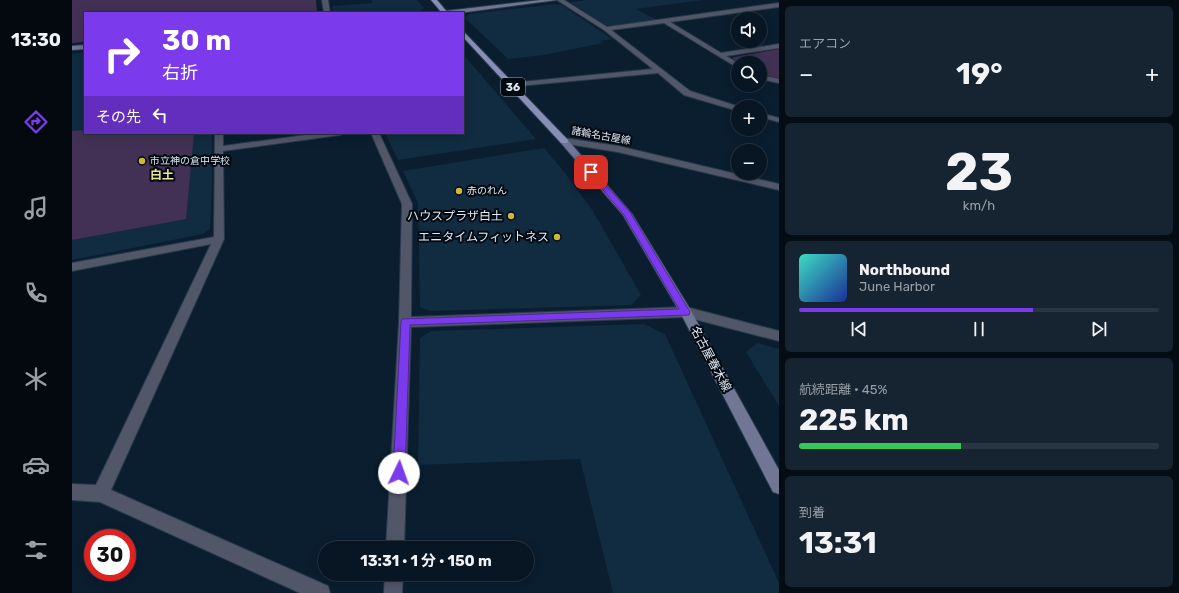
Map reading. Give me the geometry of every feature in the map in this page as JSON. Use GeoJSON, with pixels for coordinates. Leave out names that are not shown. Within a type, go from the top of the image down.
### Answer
{"type":"FeatureCollection","features":[{"type":"Feature","properties":{"kind":"main road"},"geometry":{"type":"LineString","coordinates":[[434,0],[444,12]]}},
{"type":"Feature","properties":{"kind":"main road","name":"諸輪名古屋線"},"geometry":{"type":"LineString","coordinates":[[464,33],[564,141]]}},
{"type":"Feature","properties":{"kind":"street"},"geometry":{"type":"LineString","coordinates":[[325,0],[327,12]]}},
{"type":"Feature","properties":{"kind":"street"},"geometry":{"type":"LineString","coordinates":[[453,12],[554,0]]}},
{"type":"Feature","properties":{"kind":"street"},"geometry":{"type":"LineString","coordinates":[[560,0],[606,29],[686,93],[731,107]]}},
{"type":"Feature","properties":{"kind":"street"},"geometry":{"type":"LineString","coordinates":[[606,29],[779,5]]}},
{"type":"Feature","properties":{"kind":"street"},"geometry":{"type":"LineString","coordinates":[[665,21],[731,62]]}},
{"type":"Feature","properties":{"kind":"street"},"geometry":{"type":"LineString","coordinates":[[720,55],[779,46]]}},
{"type":"Feature","properties":{"kind":"street"},"geometry":{"type":"LineString","coordinates":[[72,48],[84,47]]}},
{"type":"Feature","properties":{"kind":"street"},"geometry":{"type":"LineString","coordinates":[[511,85],[658,71]]}},
{"type":"Feature","properties":{"kind":"street"},"geometry":{"type":"LineString","coordinates":[[767,78],[779,81]]}},
{"type":"Feature","properties":{"kind":"street"},"geometry":{"type":"LineString","coordinates":[[767,117],[779,120]]}},
{"type":"Feature","properties":{"kind":"street"},"geometry":{"type":"LineString","coordinates":[[101,494],[219,239],[219,134]]}},
{"type":"Feature","properties":{"kind":"street"},"geometry":{"type":"LineString","coordinates":[[219,149],[332,134]]}},
{"type":"Feature","properties":{"kind":"street"},"geometry":{"type":"LineString","coordinates":[[376,134],[407,204],[406,322],[395,541]]}},
{"type":"Feature","properties":{"kind":"street","name":"諸輪名古屋線"},"geometry":{"type":"LineString","coordinates":[[564,141],[618,149],[779,187]]}},
{"type":"Feature","properties":{"kind":"street","name":"名古屋春木線"},"geometry":{"type":"LineString","coordinates":[[564,141],[627,214],[686,312],[779,486]]}},
{"type":"Feature","properties":{"kind":"street"},"geometry":{"type":"LineString","coordinates":[[72,267],[219,239]]}},
{"type":"Feature","properties":{"kind":"street"},"geometry":{"type":"LineString","coordinates":[[406,322],[686,312],[779,336]]}},
{"type":"Feature","properties":{"kind":"street"},"geometry":{"type":"LineString","coordinates":[[72,492],[101,494],[321,593]]}},
{"type":"Feature","properties":{"kind":"street"},"geometry":{"type":"LineString","coordinates":[[392,593],[393,581]]}},
{"type":"Feature","properties":{"kind":"shaded area"},"geometry":{"type":"Polygon","coordinates":[[[72,0],[316,0],[317,12],[84,12],[84,42],[72,43],[72,0]]]}},
{"type":"Feature","properties":{"kind":"shaded area"},"geometry":{"type":"Polygon","coordinates":[[[371,0],[417,0],[424,8],[420,11],[410,12],[333,12],[332,6],[373,3],[371,0]]]}},
{"type":"Feature","properties":{"kind":"shaded area"},"geometry":{"type":"Polygon","coordinates":[[[586,0],[703,0],[636,9],[657,20],[611,26],[606,25],[571,3],[586,0]]]}},
{"type":"Feature","properties":{"kind":"shaded area"},"geometry":{"type":"Polygon","coordinates":[[[555,4],[562,5],[612,39],[600,41],[603,43],[544,55],[508,59],[465,18],[469,14],[555,4]]]}},
{"type":"Feature","properties":{"kind":"shaded area"},"geometry":{"type":"Polygon","coordinates":[[[779,49],[779,79],[767,76],[767,56],[740,56],[779,49]]]}},
{"type":"Feature","properties":{"kind":"shaded area","name":"市立神の倉中学校"},"geometry":{"type":"Polygon","coordinates":[[[84,52],[84,134],[212,134],[210,229],[203,234],[72,260],[72,54],[84,52]]]}},
{"type":"Feature","properties":{"kind":"shaded area"},"geometry":{"type":"Polygon","coordinates":[[[464,55],[536,139],[398,160],[385,134],[464,134],[464,55]]]}},
{"type":"Feature","properties":{"kind":"shaded area","name":"市立神の倉中学校"},"geometry":{"type":"Polygon","coordinates":[[[84,130],[84,134],[194,134],[186,219],[72,240],[72,131],[84,130]]]}},
{"type":"Feature","properties":{"kind":"shaded area"},"geometry":{"type":"Polygon","coordinates":[[[544,148],[565,173],[593,211],[641,295],[631,305],[430,311],[420,307],[418,203],[403,171],[544,148]]]}},
{"type":"Feature","properties":{"kind":"shaded area"},"geometry":{"type":"Polygon","coordinates":[[[644,324],[665,334],[779,583],[779,593],[613,593],[580,459],[418,465],[420,338],[431,331],[644,324]]]}},
{"type":"Feature","properties":{"kind":"shaded area"},"geometry":{"type":"Polygon","coordinates":[[[757,343],[779,349],[779,406],[746,352],[757,343]]]}},
{"type":"Feature","properties":{"kind":"place","name":"市立神の倉中学校"},"geometry":{"type":"Point","coordinates":[142,161]}},
{"type":"Feature","properties":{"kind":"place","name":"赤のれん"},"geometry":{"type":"Point","coordinates":[459,191]}},
{"type":"Feature","properties":{"kind":"place","name":"ハウスプラザ白土"},"geometry":{"type":"Point","coordinates":[511,216]}},
{"type":"Feature","properties":{"kind":"place","name":"エニタイムフィットネス"},"geometry":{"type":"Point","coordinates":[557,237]}},
{"type":"Feature","properties":{"kind":"district","name":"白土"},"geometry":{"type":"Point","coordinates":[162,175]}},
{"type":"Feature","properties":{"kind":"route"},"geometry":{"type":"LineString","coordinates":[[399,473],[406,322],[686,312],[627,214],[591,172]]}}]}
